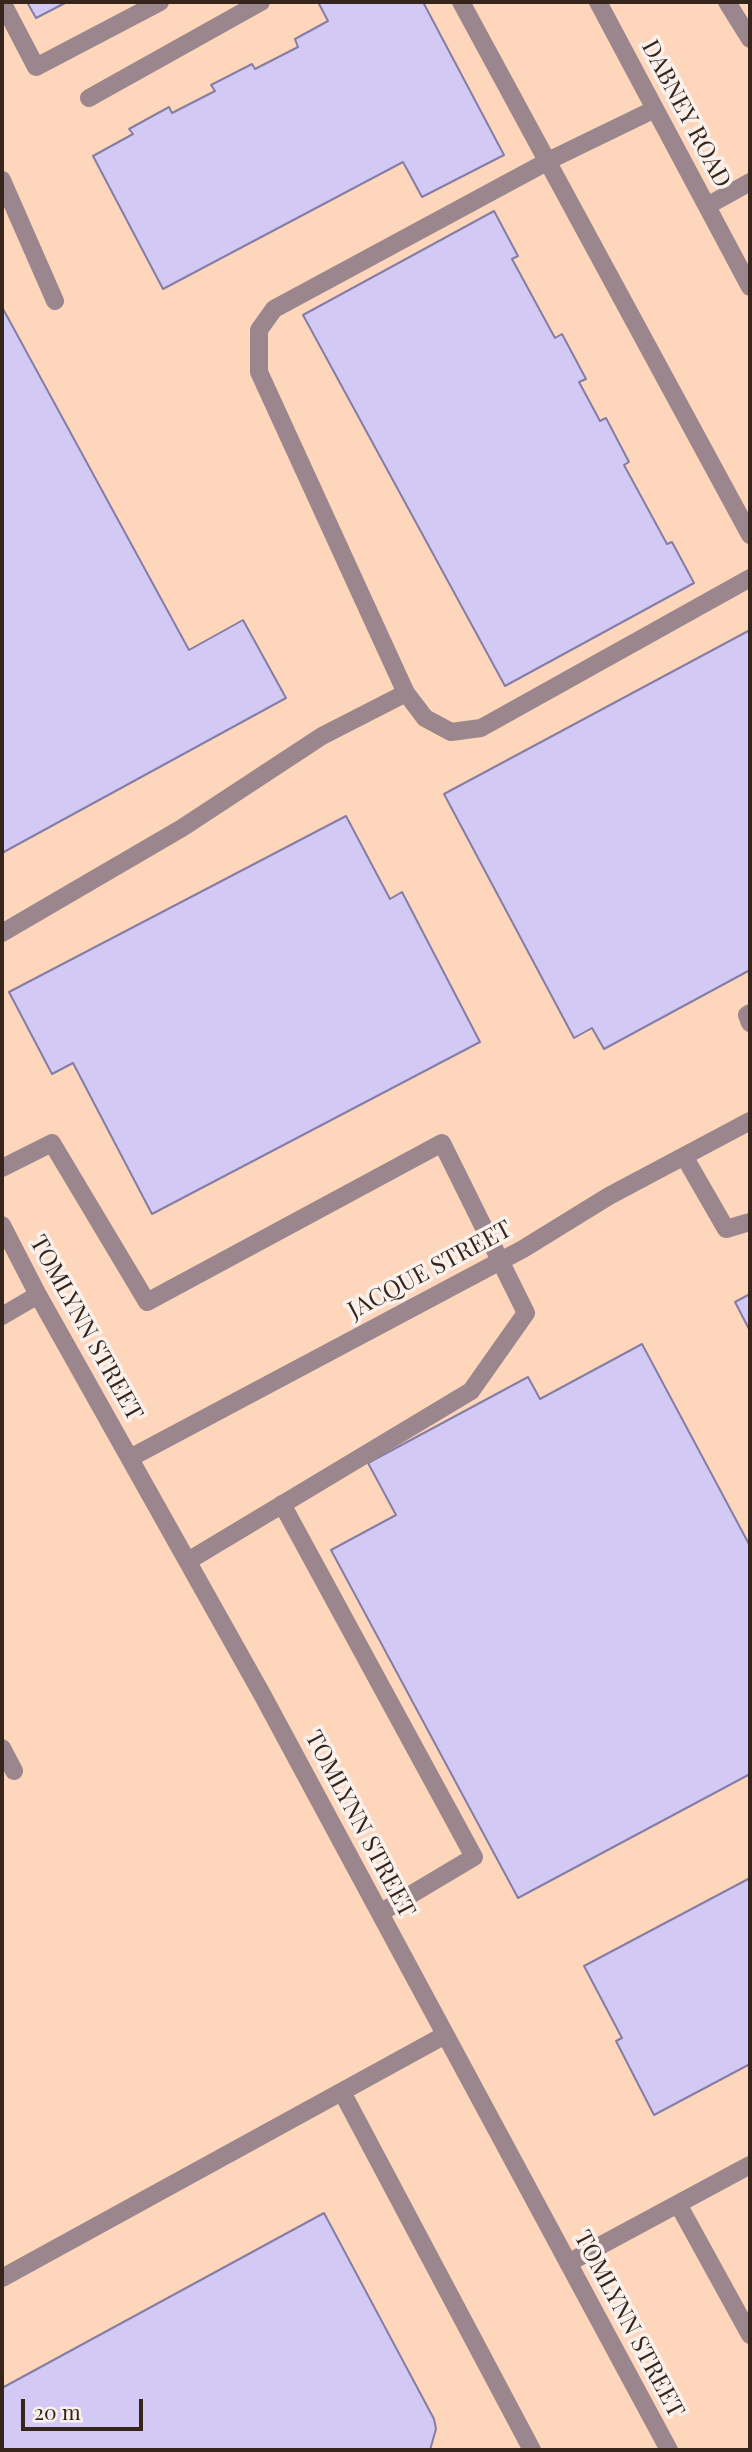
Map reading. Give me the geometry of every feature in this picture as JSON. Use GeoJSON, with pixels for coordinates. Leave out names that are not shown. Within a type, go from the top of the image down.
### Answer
{"type":"FeatureCollection","features":[{"type":"Feature","properties":{"kind":"street"},"geometry":{"type":"LineString","coordinates":[[2,2],[36,66],[160,2]]}},
{"type":"Feature","properties":{"kind":"street"},"geometry":{"type":"LineString","coordinates":[[89,98],[261,2]]}},
{"type":"Feature","properties":{"kind":"street"},"geometry":{"type":"LineString","coordinates":[[461,2],[750,535]]}},
{"type":"Feature","properties":{"kind":"street","name":"DABNEY ROAD"},"geometry":{"type":"LineString","coordinates":[[598,2],[750,287]]}},
{"type":"Feature","properties":{"kind":"street"},"geometry":{"type":"LineString","coordinates":[[727,2],[750,39]]}},
{"type":"Feature","properties":{"kind":"street"},"geometry":{"type":"LineString","coordinates":[[655,109],[547,161],[274,309],[259,330],[259,372],[406,693],[425,719],[451,732],[481,728],[750,578]]}},
{"type":"Feature","properties":{"kind":"street"},"geometry":{"type":"LineString","coordinates":[[2,180],[55,301]]}},
{"type":"Feature","properties":{"kind":"street"},"geometry":{"type":"LineString","coordinates":[[707,206],[750,182]]}},
{"type":"Feature","properties":{"kind":"street"},"geometry":{"type":"LineString","coordinates":[[2,933],[182,828],[322,736],[406,693]]}},
{"type":"Feature","properties":{"kind":"street"},"geometry":{"type":"LineString","coordinates":[[750,1013],[747,1015],[750,1023]]}},
{"type":"Feature","properties":{"kind":"street","name":"JACQUE STREET"},"geometry":{"type":"LineString","coordinates":[[130,1458],[500,1261],[609,1196],[750,1121]]}},
{"type":"Feature","properties":{"kind":"street"},"geometry":{"type":"LineString","coordinates":[[2,1168],[52,1143],[148,1302],[442,1143],[526,1313],[471,1391],[188,1561]]}},
{"type":"Feature","properties":{"kind":"street"},"geometry":{"type":"LineString","coordinates":[[684,1156],[726,1228],[750,1222]]}},
{"type":"Feature","properties":{"kind":"street","name":"TOMLYNN STREET"},"geometry":{"type":"LineString","coordinates":[[2,1225],[38,1295],[188,1561],[380,1913],[669,2450]]}},
{"type":"Feature","properties":{"kind":"street"},"geometry":{"type":"LineString","coordinates":[[2,1316],[38,1295]]}},
{"type":"Feature","properties":{"kind":"street"},"geometry":{"type":"LineString","coordinates":[[282,1504],[474,1857],[380,1913]]}},
{"type":"Feature","properties":{"kind":"street"},"geometry":{"type":"LineString","coordinates":[[2,1748],[14,1770]]}},
{"type":"Feature","properties":{"kind":"street"},"geometry":{"type":"LineString","coordinates":[[2,2278],[445,2035]]}},
{"type":"Feature","properties":{"kind":"street"},"geometry":{"type":"LineString","coordinates":[[342,2092],[532,2450]]}},
{"type":"Feature","properties":{"kind":"street"},"geometry":{"type":"LineString","coordinates":[[568,2263],[750,2165]]}},
{"type":"Feature","properties":{"kind":"street"},"geometry":{"type":"LineString","coordinates":[[678,2204],[750,2334]]}},
{"type":"Feature","properties":{"kind":"shaded area"},"geometry":{"type":"Polygon","coordinates":[[[2,2],[750,2],[750,2450],[2,2450],[2,2]]]}},
{"type":"Feature","properties":{"kind":"building"},"geometry":{"type":"Polygon","coordinates":[[[27,2],[67,2],[36,18],[27,2]]]}},
{"type":"Feature","properties":{"kind":"building"},"geometry":{"type":"Polygon","coordinates":[[[318,2],[423,2],[504,155],[422,197],[403,162],[163,289],[93,156],[133,134],[129,129],[169,107],[172,113],[215,91],[211,85],[252,64],[255,69],[298,47],[295,39],[328,21],[318,2]]]}},
{"type":"Feature","properties":{"kind":"building"},"geometry":{"type":"Polygon","coordinates":[[[494,211],[518,256],[512,259],[555,338],[562,334],[586,379],[579,382],[600,421],[606,418],[629,462],[624,465],[667,544],[672,542],[694,583],[505,686],[303,315],[494,211]]]}},
{"type":"Feature","properties":{"kind":"building"},"geometry":{"type":"Polygon","coordinates":[[[2,307],[189,650],[243,620],[286,698],[2,853],[2,307]]]}},
{"type":"Feature","properties":{"kind":"building"},"geometry":{"type":"Polygon","coordinates":[[[750,630],[750,970],[604,1049],[592,1028],[574,1038],[444,794],[750,630]]]}},
{"type":"Feature","properties":{"kind":"building"},"geometry":{"type":"Polygon","coordinates":[[[346,816],[390,899],[402,892],[480,1042],[152,1214],[73,1063],[52,1074],[9,992],[346,816]]]}},
{"type":"Feature","properties":{"kind":"building"},"geometry":{"type":"Polygon","coordinates":[[[750,1294],[750,1331],[735,1302],[750,1294]]]}},
{"type":"Feature","properties":{"kind":"building"},"geometry":{"type":"Polygon","coordinates":[[[642,1344],[750,1546],[750,1774],[518,1898],[331,1550],[396,1515],[368,1463],[528,1377],[540,1399],[642,1344]]]}},
{"type":"Feature","properties":{"kind":"building"},"geometry":{"type":"Polygon","coordinates":[[[750,1878],[750,2064],[654,2115],[616,2041],[622,2038],[584,1966],[750,1878]]]}},
{"type":"Feature","properties":{"kind":"building"},"geometry":{"type":"Polygon","coordinates":[[[324,2213],[434,2419],[436,2429],[430,2450],[2,2450],[2,2388],[324,2213]]]}}]}
